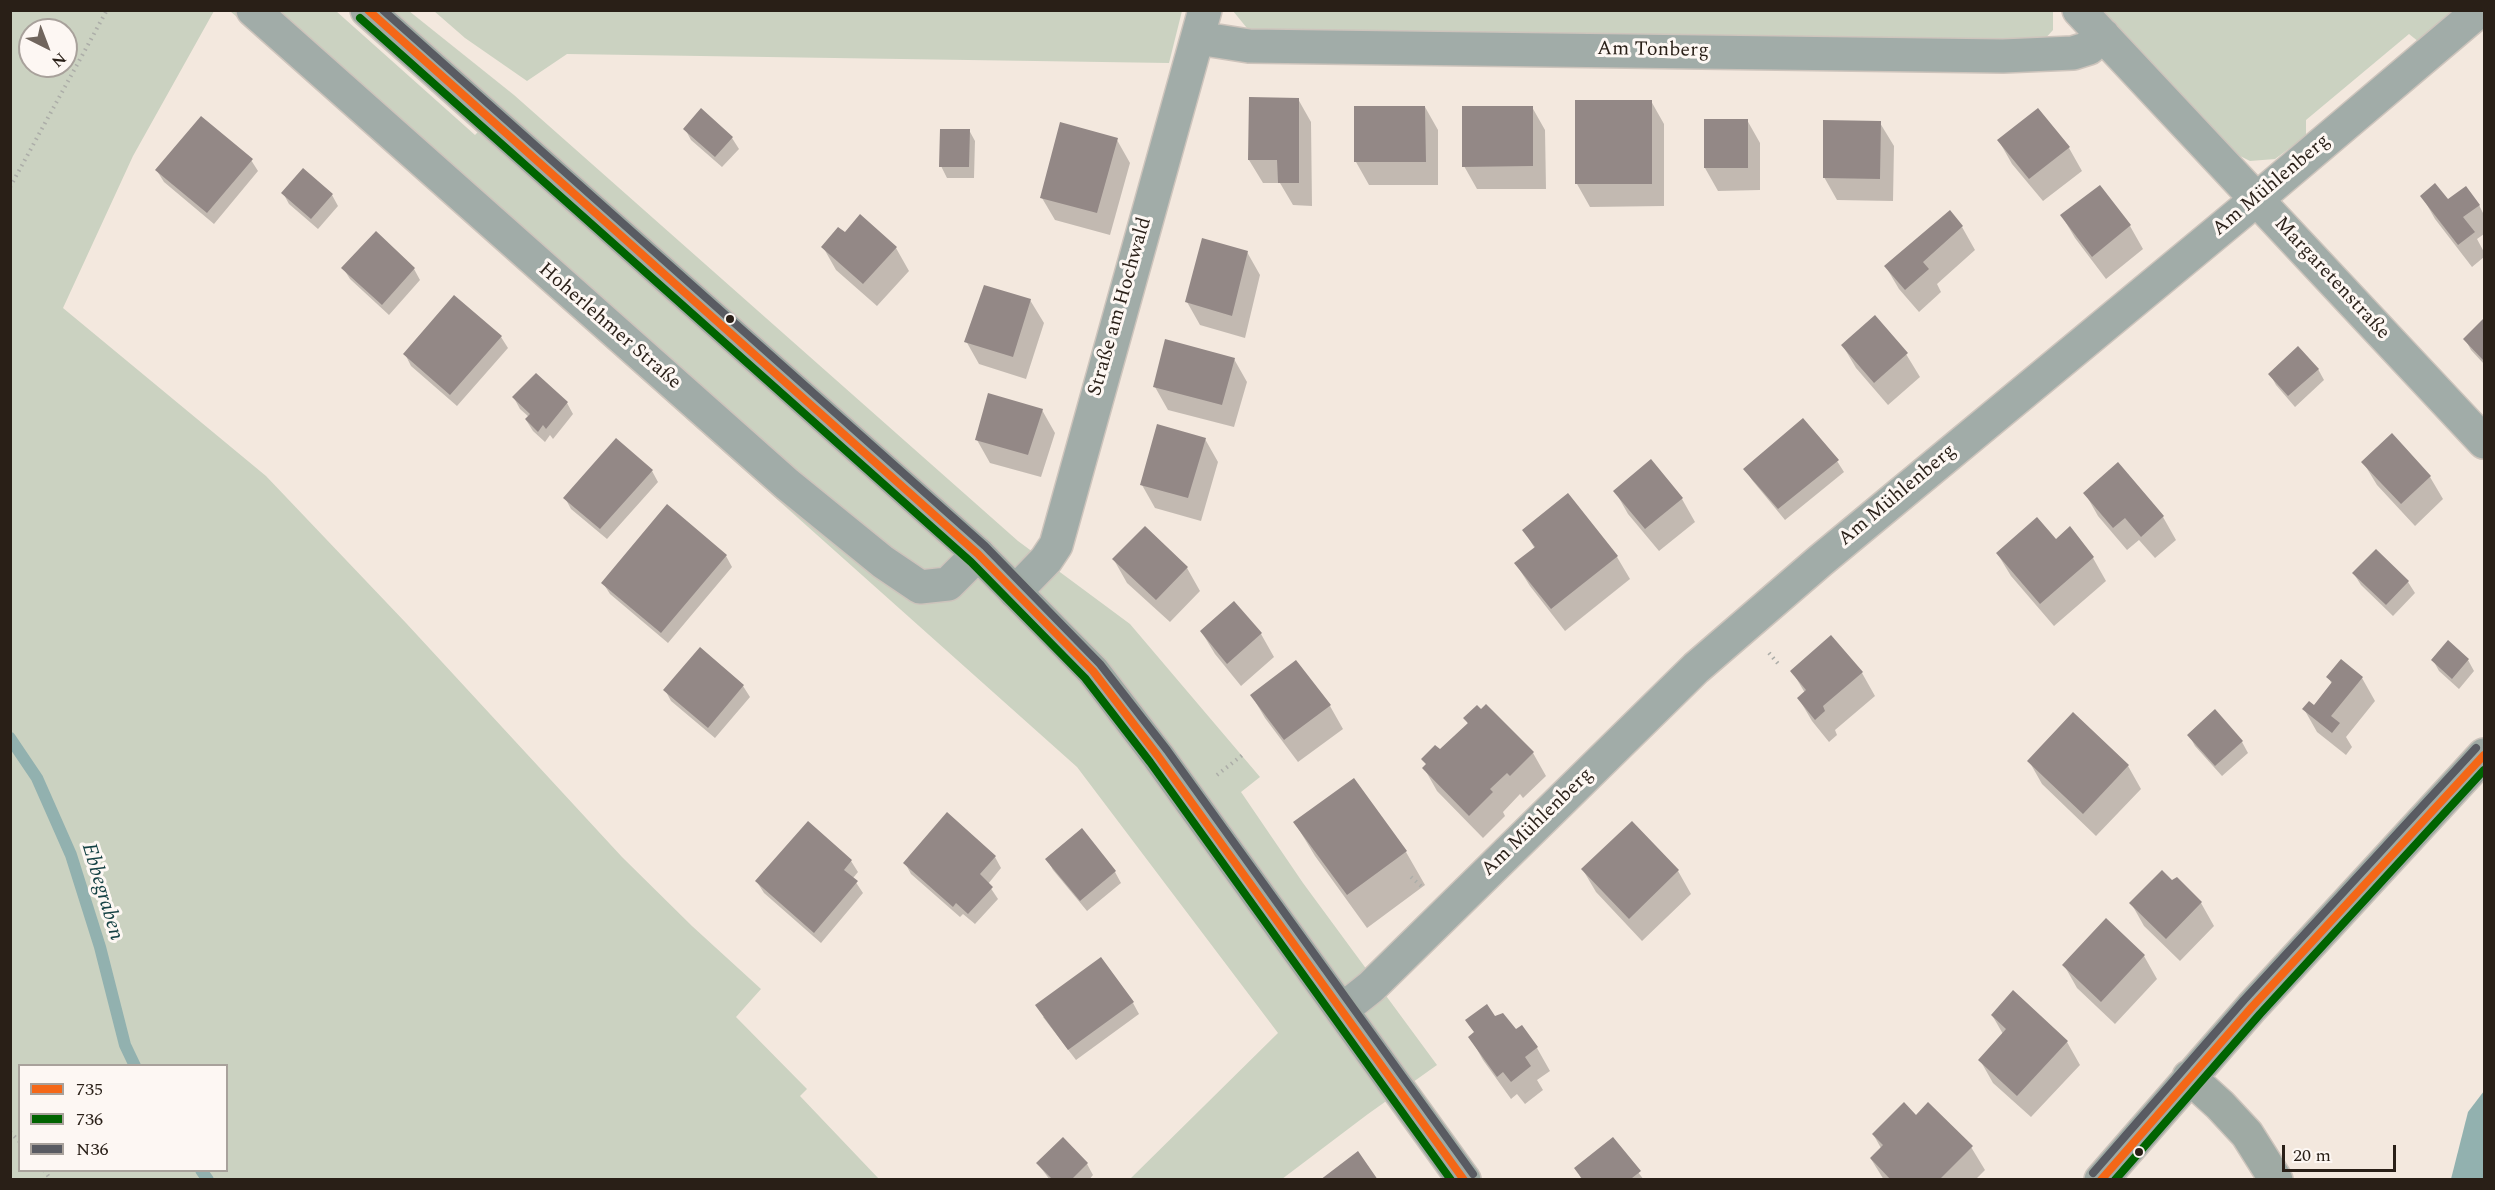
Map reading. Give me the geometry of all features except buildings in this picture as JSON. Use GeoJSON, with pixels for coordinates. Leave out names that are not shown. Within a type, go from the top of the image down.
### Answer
{"type":"FeatureCollection","features":[{"type":"Feature","properties":{"kind":"street","name":"Hoherlehmer Straße"},"geometry":{"type":"LineString","coordinates":[[253,10],[787,484],[883,562],[920,587],[948,584],[978,554]]}},
{"type":"Feature","properties":{"kind":"street"},"geometry":{"type":"LineString","coordinates":[[367,10],[978,554],[1093,671],[1464,1179]]}},
{"type":"Feature","properties":{"kind":"street","name":"Margaretenstraße"},"geometry":{"type":"LineString","coordinates":[[2079,10],[2484,442]]}},
{"type":"Feature","properties":{"kind":"street","name":"Am Mühlenberg"},"geometry":{"type":"LineString","coordinates":[[1342,1010],[1371,987],[1696,668],[1838,546],[2257,199],[2480,10]]}},
{"type":"Feature","properties":{"kind":"street","name":"Am Tonberg"},"geometry":{"type":"LineString","coordinates":[[1202,24],[1249,46],[2002,56],[2073,53],[2089,48],[2103,35]]}},
{"type":"Feature","properties":{"kind":"street","name":"Straße am Hochwald"},"geometry":{"type":"LineString","coordinates":[[1015,592],[1046,560],[1056,545],[1111,342],[1202,24]]}},
{"type":"Feature","properties":{"kind":"street"},"geometry":{"type":"LineString","coordinates":[[2102,1179],[2189,1077],[2484,755]]}},
{"type":"Feature","properties":{"kind":"street"},"geometry":{"type":"LineString","coordinates":[[2189,1077],[2247,1134],[2276,1179]]}},
{"type":"Feature","properties":{"kind":"path"},"geometry":{"type":"LineString","coordinates":[[10,187],[106,10]]}},
{"type":"Feature","properties":{"kind":"path"},"geometry":{"type":"LineString","coordinates":[[1216,775],[1245,753]]}},
{"type":"Feature","properties":{"kind":"green space"},"geometry":{"type":"Polygon","coordinates":[[[2053,10],[2053,30],[2042,42],[1251,33],[1233,11],[2053,10]]]}},
{"type":"Feature","properties":{"kind":"green space"},"geometry":{"type":"Polygon","coordinates":[[[10,11],[214,11],[133,156],[63,308],[266,476],[406,623],[622,857],[692,926],[761,989],[736,1017],[807,1089],[800,1096],[879,1179],[11,1179],[10,11]]]}},
{"type":"Feature","properties":{"kind":"green space"},"geometry":{"type":"Polygon","coordinates":[[[230,11],[336,11],[475,135],[502,107],[394,11],[409,11],[514,95],[1018,541],[1130,624],[1260,777],[1241,792],[1303,883],[1437,1065],[1282,1179],[1130,1179],[1278,1033],[1077,767],[230,11]]]}},
{"type":"Feature","properties":{"kind":"green space"},"geometry":{"type":"Polygon","coordinates":[[[434,11],[1182,11],[1169,63],[567,54],[527,81],[465,38],[434,11]]]}},
{"type":"Feature","properties":{"kind":"green space"},"geometry":{"type":"Polygon","coordinates":[[[2102,11],[2452,11],[2419,42],[2409,34],[2306,120],[2306,136],[2275,159],[2250,161],[2236,154],[2102,11]]]}},
{"type":"Feature","properties":{"kind":"water"},"geometry":{"type":"Polygon","coordinates":[[[2484,1091],[2484,1179],[2451,1179],[2468,1112],[2484,1091]]]}},
{"type":"Feature","properties":{"kind":"waterway","name":"Ebbegraben"},"geometry":{"type":"LineString","coordinates":[[10,738],[37,778],[71,855],[100,947],[125,1045],[134,1064]]}},
{"type":"Feature","properties":{"kind":"waterway","name":"Ebbegraben"},"geometry":{"type":"LineString","coordinates":[[202,1172],[208,1180]]}},
{"type":"Feature","properties":{"kind":"transit line","name":"735"},"geometry":{"type":"LineString","coordinates":[[368,10],[978,554],[1093,671],[1158,756],[1464,1180]]}},
{"type":"Feature","properties":{"kind":"transit line","name":"N36"},"geometry":{"type":"LineString","coordinates":[[383,10],[985,546],[1100,664],[1167,750],[1473,1174]]}},
{"type":"Feature","properties":{"kind":"transit line","name":"736"},"geometry":{"type":"LineString","coordinates":[[360,18],[971,562],[1085,678],[1150,762],[1451,1180]]}},
{"type":"Feature","properties":{"kind":"transit line","name":"N36"},"geometry":{"type":"LineString","coordinates":[[2093,1173],[2244,1000],[2476,748]]}},
{"type":"Feature","properties":{"kind":"transit line","name":"735"},"geometry":{"type":"LineString","coordinates":[[2101,1180],[2252,1007],[2484,755]]}},
{"type":"Feature","properties":{"kind":"transit line","name":"736"},"geometry":{"type":"LineString","coordinates":[[2115,1180],[2260,1014],[2484,770]]}}]}
